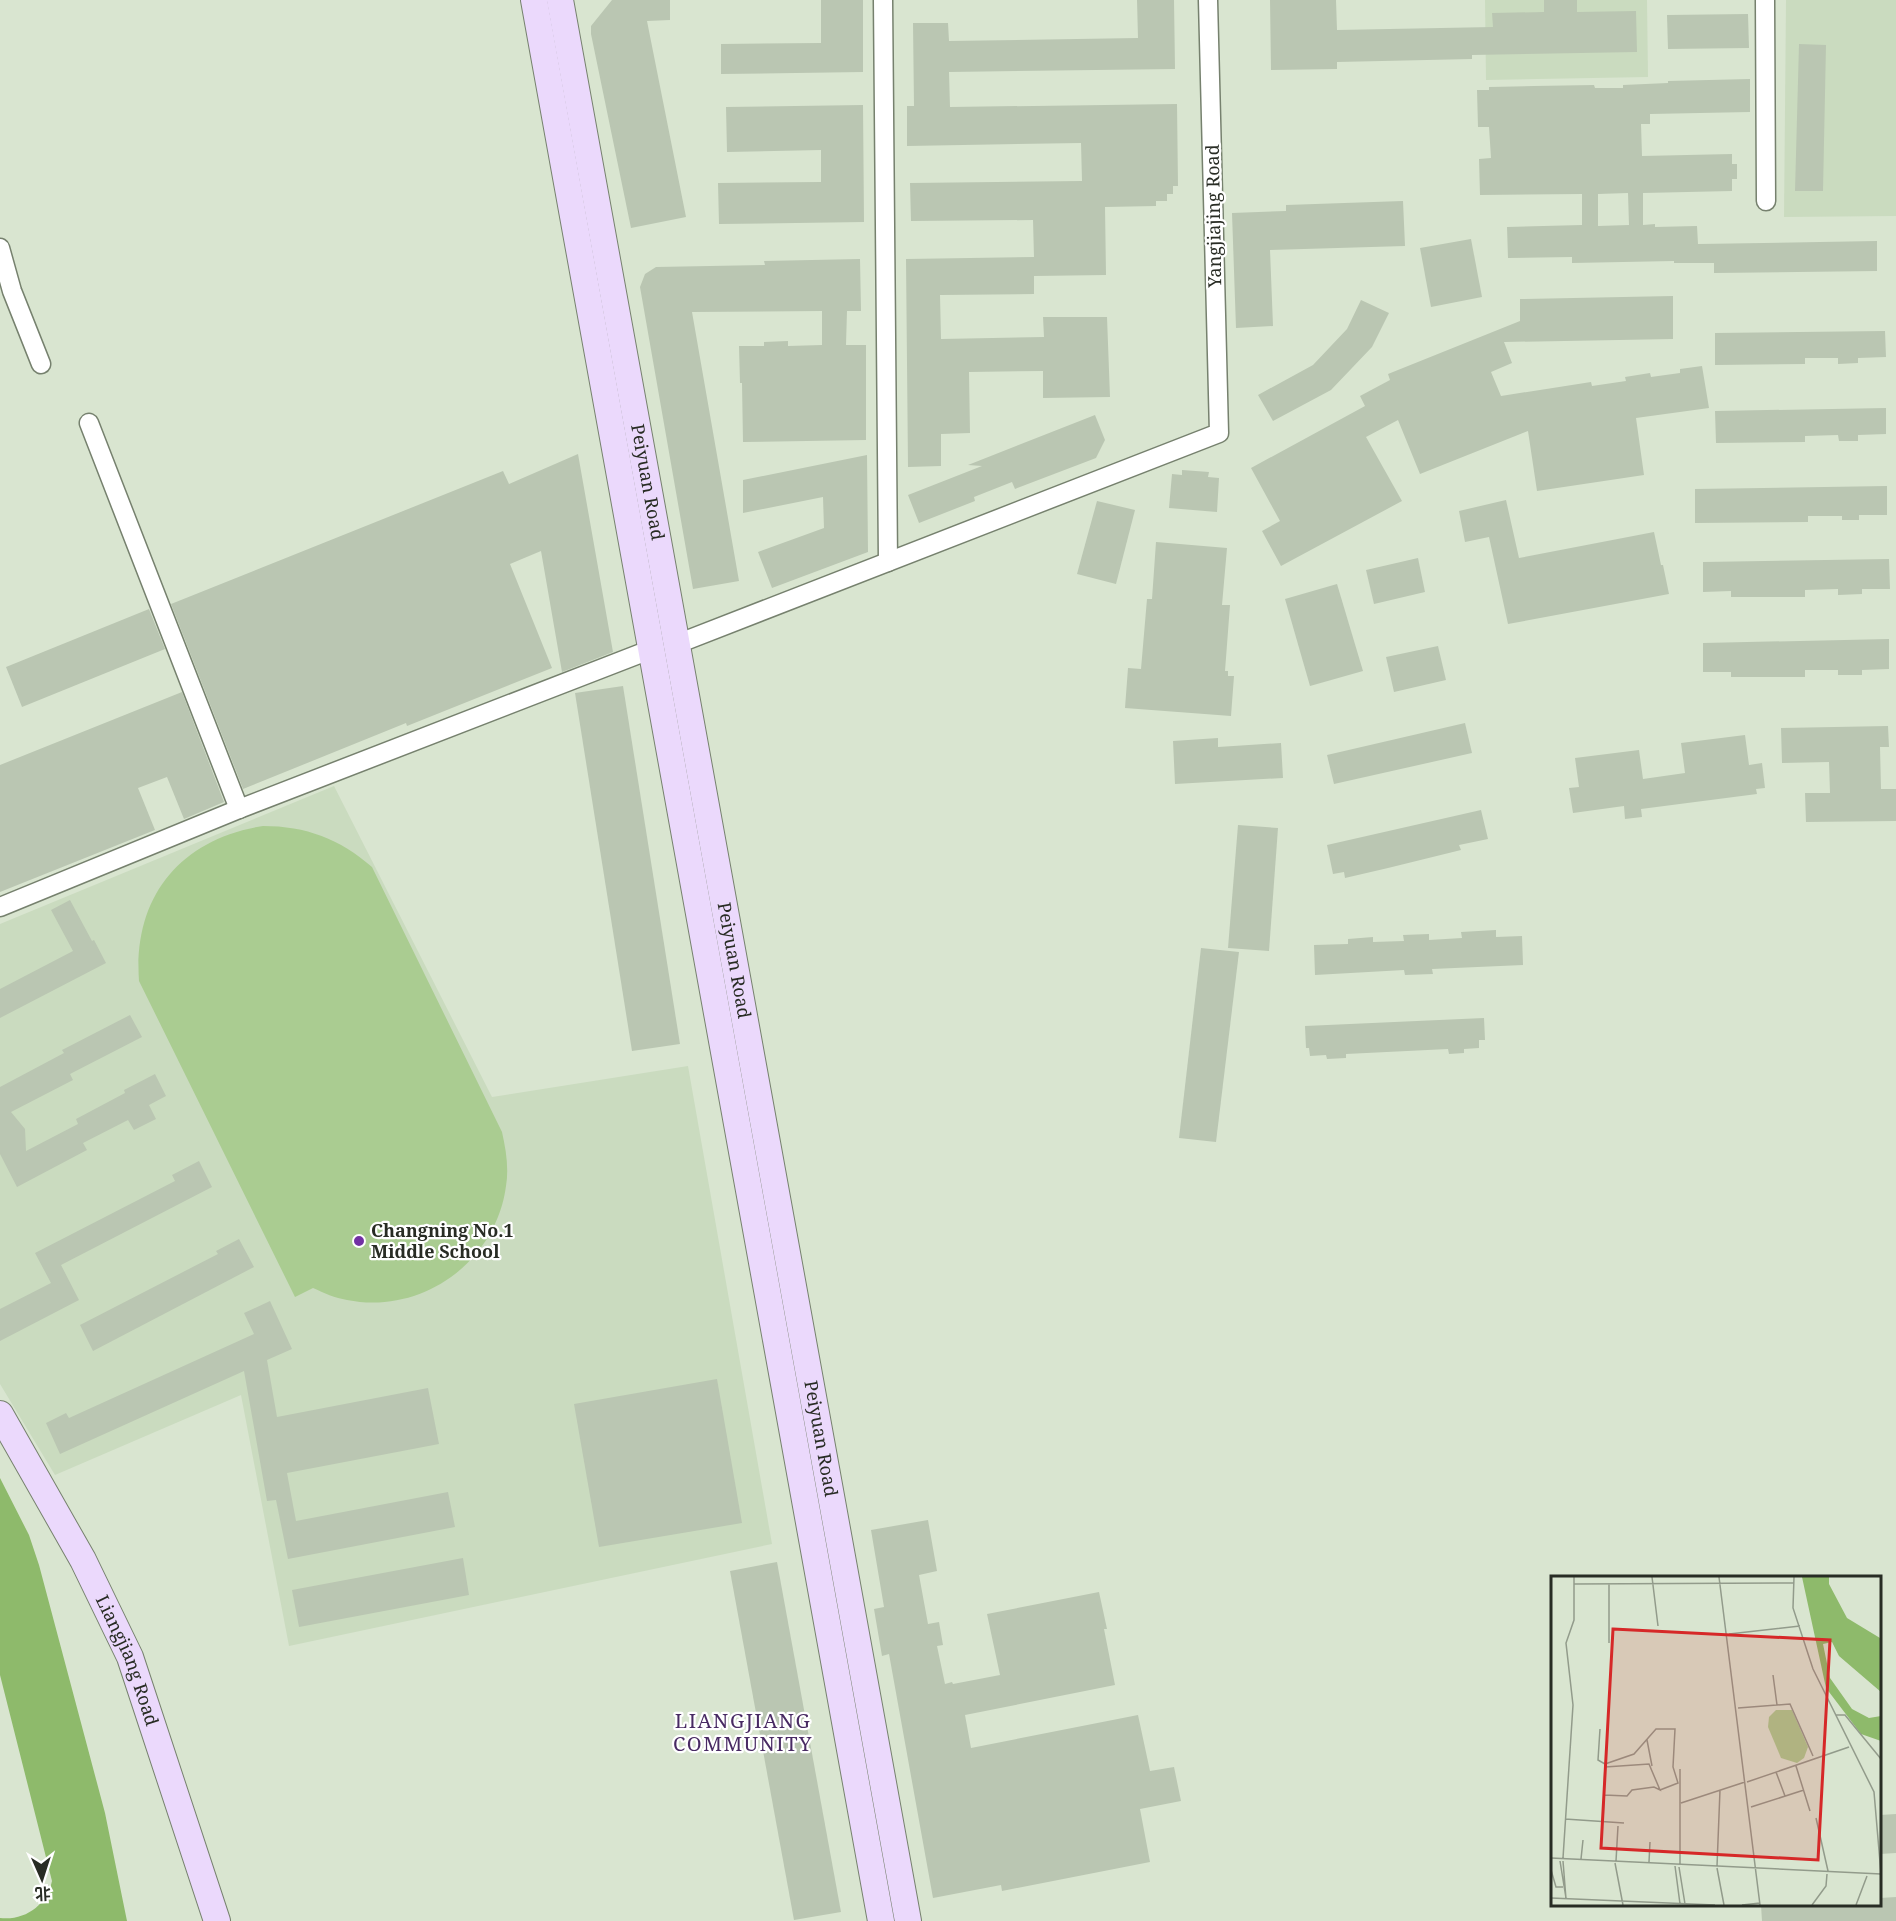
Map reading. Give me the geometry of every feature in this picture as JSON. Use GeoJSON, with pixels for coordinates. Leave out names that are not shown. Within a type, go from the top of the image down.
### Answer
{"type":"FeatureCollection","features":[{"type":"Feature","properties":{"kind":"main road","name":"Peiyuan Road"},"geometry":{"type":"LineString","coordinates":[[534,0],[881,1921]]}},
{"type":"Feature","properties":{"kind":"main road","name":"Peiyuan Road"},"geometry":{"type":"LineString","coordinates":[[560,0],[908,1921]]}},
{"type":"Feature","properties":{"kind":"main road","name":"Liangjiang Road"},"geometry":{"type":"LineString","coordinates":[[0,1414],[83,1560],[130,1657],[186,1833],[217,1921]]}},
{"type":"Feature","properties":{"kind":"street"},"geometry":{"type":"LineString","coordinates":[[678,644],[888,562],[883,0]]}},
{"type":"Feature","properties":{"kind":"street","name":"Yangjiajing Road"},"geometry":{"type":"LineString","coordinates":[[888,562],[1219,433],[1208,0]]}},
{"type":"Feature","properties":{"kind":"street"},"geometry":{"type":"LineString","coordinates":[[1765,0],[1766,201]]}},
{"type":"Feature","properties":{"kind":"street"},"geometry":{"type":"LineString","coordinates":[[0,248],[12,291],[41,364]]}},
{"type":"Feature","properties":{"kind":"street"},"geometry":{"type":"LineString","coordinates":[[89,423],[239,809]]}},
{"type":"Feature","properties":{"kind":"street"},"geometry":{"type":"LineString","coordinates":[[0,907],[239,809],[652,649]]}},
{"type":"Feature","properties":{"kind":"shaded area"},"geometry":{"type":"Polygon","coordinates":[[[1485,0],[1647,0],[1648,77],[1486,80],[1485,0]]]}},
{"type":"Feature","properties":{"kind":"shaded area"},"geometry":{"type":"Polygon","coordinates":[[[1786,0],[1896,0],[1896,216],[1784,217],[1786,0]]]}},
{"type":"Feature","properties":{"kind":"shaded area","name":"Changning No.1 Middle School"},"geometry":{"type":"Polygon","coordinates":[[[334,786],[492,1097],[688,1066],[772,1544],[289,1646],[241,1395],[55,1475],[0,1384],[0,924],[334,786]]]}},
{"type":"Feature","properties":{"kind":"shaded area"},"geometry":{"type":"Polygon","coordinates":[[[263,826],[294,828],[322,836],[348,849],[372,867],[502,1132],[507,1172],[499,1213],[487,1238],[471,1259],[451,1277],[428,1291],[402,1299],[375,1303],[334,1297],[313,1288],[295,1297],[139,981],[139,951],[144,923],[154,898],[168,877],[186,859],[208,844],[234,833],[263,826]]]}},
{"type":"Feature","properties":{"kind":"shaded area"},"geometry":{"type":"Polygon","coordinates":[[[0,1478],[29,1535],[39,1565],[105,1813],[127,1921],[0,1921],[0,1918],[18,1917],[34,1910],[45,1897],[52,1881],[0,1675],[0,1478]]]}},
{"type":"Feature","properties":{"kind":"building"},"geometry":{"type":"Polygon","coordinates":[[[612,0],[670,0],[670,20],[647,21],[686,217],[631,228],[591,34],[591,26],[612,0]]]}},
{"type":"Feature","properties":{"kind":"building"},"geometry":{"type":"Polygon","coordinates":[[[821,0],[863,0],[863,72],[721,74],[721,44],[821,43],[821,0]]]}},
{"type":"Feature","properties":{"kind":"building"},"geometry":{"type":"Polygon","coordinates":[[[1137,0],[1174,0],[1175,69],[949,72],[950,107],[1177,104],[1178,186],[1173,186],[1173,194],[1167,194],[1167,201],[1156,201],[1156,206],[1105,207],[1106,275],[1034,276],[1034,294],[940,295],[941,339],[1044,337],[1043,317],[1107,317],[1110,397],[1043,398],[1043,371],[969,372],[970,433],[941,434],[941,466],[908,467],[906,259],[1034,257],[1033,220],[911,221],[910,183],[1082,181],[1081,143],[907,146],[907,106],[914,106],[913,23],[948,23],[949,41],[1138,38],[1137,0]]]}},
{"type":"Feature","properties":{"kind":"building"},"geometry":{"type":"Polygon","coordinates":[[[1270,0],[1336,0],[1337,30],[1493,27],[1492,13],[1544,12],[1544,0],[1577,0],[1577,12],[1636,11],[1637,52],[1472,55],[1472,59],[1337,62],[1337,69],[1271,70],[1270,0]]]}},
{"type":"Feature","properties":{"kind":"building"},"geometry":{"type":"Polygon","coordinates":[[[1748,14],[1749,48],[1668,49],[1667,15],[1748,14]]]}},
{"type":"Feature","properties":{"kind":"building"},"geometry":{"type":"Polygon","coordinates":[[[1799,44],[1826,45],[1823,191],[1795,191],[1799,44]]]}},
{"type":"Feature","properties":{"kind":"building"},"geometry":{"type":"Polygon","coordinates":[[[1750,79],[1750,112],[1650,114],[1650,124],[1641,124],[1642,156],[1732,154],[1732,164],[1737,164],[1737,179],[1732,179],[1732,191],[1643,193],[1643,225],[1697,226],[1698,244],[1877,241],[1877,271],[1714,273],[1714,263],[1674,263],[1674,261],[1572,263],[1572,257],[1508,258],[1507,227],[1582,225],[1582,194],[1480,195],[1479,159],[1491,158],[1489,127],[1478,127],[1477,90],[1489,90],[1489,87],[1594,85],[1595,88],[1623,88],[1623,85],[1668,83],[1668,81],[1750,79]],[[1628,193],[1598,194],[1598,226],[1629,225],[1628,193]]]}},
{"type":"Feature","properties":{"kind":"building"},"geometry":{"type":"Polygon","coordinates":[[[863,105],[864,222],[719,224],[718,183],[821,182],[821,150],[727,152],[726,107],[863,105]]]}},
{"type":"Feature","properties":{"kind":"building"},"geometry":{"type":"Polygon","coordinates":[[[1403,201],[1405,246],[1270,250],[1273,326],[1236,328],[1232,213],[1286,211],[1286,205],[1403,201]]]}},
{"type":"Feature","properties":{"kind":"building"},"geometry":{"type":"Polygon","coordinates":[[[1471,239],[1482,297],[1431,307],[1420,248],[1471,239]]]}},
{"type":"Feature","properties":{"kind":"building"},"geometry":{"type":"Polygon","coordinates":[[[860,259],[861,311],[847,311],[846,345],[866,345],[866,440],[743,442],[739,346],[764,346],[764,342],[788,341],[788,346],[822,345],[822,311],[692,312],[739,581],[693,589],[640,287],[645,274],[656,267],[765,265],[764,261],[860,259]]]}},
{"type":"Feature","properties":{"kind":"building"},"geometry":{"type":"Polygon","coordinates":[[[1673,296],[1673,339],[1504,342],[1512,363],[1491,372],[1501,396],[1591,382],[1592,386],[1626,381],[1625,377],[1650,373],[1651,377],[1680,373],[1680,369],[1702,366],[1709,408],[1636,418],[1644,475],[1537,491],[1528,431],[1420,474],[1398,420],[1366,437],[1402,501],[1281,566],[1262,531],[1280,521],[1251,468],[1365,406],[1360,396],[1390,380],[1388,374],[1520,321],[1520,299],[1673,296]]]}},
{"type":"Feature","properties":{"kind":"building"},"geometry":{"type":"Polygon","coordinates":[[[1361,300],[1389,313],[1372,347],[1331,390],[1273,421],[1258,395],[1313,365],[1347,329],[1361,300]]]}},
{"type":"Feature","properties":{"kind":"building"},"geometry":{"type":"Polygon","coordinates":[[[1885,331],[1886,357],[1858,358],[1858,363],[1838,364],[1838,358],[1805,358],[1805,364],[1715,365],[1715,333],[1885,331]]]}},
{"type":"Feature","properties":{"kind":"building"},"geometry":{"type":"Polygon","coordinates":[[[1886,408],[1886,434],[1858,435],[1858,441],[1839,441],[1838,435],[1805,436],[1805,442],[1716,443],[1715,411],[1886,408]]]}},
{"type":"Feature","properties":{"kind":"building"},"geometry":{"type":"Polygon","coordinates":[[[1095,415],[1105,440],[1096,458],[1015,489],[1012,482],[974,497],[975,501],[919,523],[908,495],[982,466],[968,465],[1095,415]]]}},
{"type":"Feature","properties":{"kind":"building"},"geometry":{"type":"Polygon","coordinates":[[[578,454],[613,652],[562,672],[541,551],[510,564],[552,668],[407,726],[406,723],[243,789],[171,604],[503,471],[509,484],[578,454]]]}},
{"type":"Feature","properties":{"kind":"building"},"geometry":{"type":"Polygon","coordinates":[[[867,455],[868,552],[772,588],[758,552],[824,528],[823,497],[743,513],[743,480],[867,455]]]}},
{"type":"Feature","properties":{"kind":"building"},"geometry":{"type":"Polygon","coordinates":[[[1182,470],[1209,472],[1208,477],[1219,478],[1217,512],[1169,508],[1172,474],[1182,475],[1182,470]]]}},
{"type":"Feature","properties":{"kind":"building"},"geometry":{"type":"Polygon","coordinates":[[[1887,486],[1887,515],[1859,515],[1859,520],[1842,520],[1842,516],[1808,516],[1808,522],[1695,523],[1695,489],[1887,486]]]}},
{"type":"Feature","properties":{"kind":"building"},"geometry":{"type":"Polygon","coordinates":[[[1506,500],[1519,558],[1654,532],[1669,594],[1508,624],[1489,537],[1465,542],[1459,511],[1506,500]]]}},
{"type":"Feature","properties":{"kind":"building"},"geometry":{"type":"Polygon","coordinates":[[[1097,501],[1135,510],[1116,584],[1077,574],[1097,501]]]}},
{"type":"Feature","properties":{"kind":"building"},"geometry":{"type":"Polygon","coordinates":[[[1156,542],[1227,548],[1222,605],[1230,605],[1225,671],[1228,671],[1228,676],[1234,676],[1231,716],[1125,708],[1128,668],[1141,669],[1147,599],[1152,599],[1156,542]]]}},
{"type":"Feature","properties":{"kind":"building"},"geometry":{"type":"Polygon","coordinates":[[[1418,558],[1425,592],[1374,604],[1366,570],[1418,558]]]}},
{"type":"Feature","properties":{"kind":"building"},"geometry":{"type":"Polygon","coordinates":[[[1889,559],[1890,589],[1862,589],[1862,594],[1838,595],[1838,589],[1805,590],[1805,597],[1731,597],[1731,591],[1703,592],[1703,562],[1889,559]]]}},
{"type":"Feature","properties":{"kind":"building"},"geometry":{"type":"Polygon","coordinates":[[[1337,584],[1363,671],[1310,686],[1285,599],[1337,584]]]}},
{"type":"Feature","properties":{"kind":"building"},"geometry":{"type":"Polygon","coordinates":[[[149,609],[165,649],[22,707],[6,667],[149,609]]]}},
{"type":"Feature","properties":{"kind":"building"},"geometry":{"type":"Polygon","coordinates":[[[1889,639],[1889,669],[1862,670],[1862,675],[1838,675],[1838,670],[1805,670],[1805,677],[1731,677],[1731,672],[1703,672],[1703,643],[1889,639]]]}},
{"type":"Feature","properties":{"kind":"building"},"geometry":{"type":"Polygon","coordinates":[[[1438,646],[1446,680],[1394,692],[1386,657],[1438,646]]]}},
{"type":"Feature","properties":{"kind":"building"},"geometry":{"type":"Polygon","coordinates":[[[623,686],[680,1044],[632,1051],[575,693],[623,686]]]}},
{"type":"Feature","properties":{"kind":"building"},"geometry":{"type":"Polygon","coordinates":[[[182,692],[224,802],[184,819],[167,777],[138,788],[155,830],[0,892],[0,765],[182,692]]]}},
{"type":"Feature","properties":{"kind":"building"},"geometry":{"type":"Polygon","coordinates":[[[1465,723],[1472,753],[1334,784],[1327,755],[1465,723]]]}},
{"type":"Feature","properties":{"kind":"building"},"geometry":{"type":"Polygon","coordinates":[[[1888,726],[1889,747],[1880,747],[1881,789],[1896,789],[1896,821],[1806,822],[1805,793],[1830,793],[1829,762],[1782,763],[1781,728],[1888,726]]]}},
{"type":"Feature","properties":{"kind":"building"},"geometry":{"type":"Polygon","coordinates":[[[1745,735],[1749,765],[1762,763],[1765,788],[1756,789],[1757,794],[1641,809],[1642,817],[1625,819],[1624,806],[1573,813],[1569,788],[1579,787],[1575,758],[1639,750],[1643,779],[1685,773],[1681,743],[1745,735]]]}},
{"type":"Feature","properties":{"kind":"building"},"geometry":{"type":"Polygon","coordinates":[[[1218,738],[1218,747],[1281,743],[1283,778],[1175,784],[1173,741],[1218,738]]]}},
{"type":"Feature","properties":{"kind":"building"},"geometry":{"type":"Polygon","coordinates":[[[1481,810],[1488,839],[1459,845],[1461,850],[1345,878],[1344,872],[1333,874],[1327,845],[1481,810]]]}},
{"type":"Feature","properties":{"kind":"building"},"geometry":{"type":"Polygon","coordinates":[[[1238,825],[1278,828],[1269,951],[1228,948],[1238,825]]]}},
{"type":"Feature","properties":{"kind":"building"},"geometry":{"type":"Polygon","coordinates":[[[70,900],[106,963],[0,1018],[0,989],[73,951],[51,910],[70,900]]]}},
{"type":"Feature","properties":{"kind":"building"},"geometry":{"type":"Polygon","coordinates":[[[1496,930],[1496,937],[1522,936],[1523,965],[1432,969],[1433,974],[1405,975],[1404,970],[1315,975],[1314,945],[1348,944],[1348,939],[1373,937],[1373,942],[1404,941],[1403,935],[1429,934],[1429,940],[1462,938],[1461,932],[1496,930]]]}},
{"type":"Feature","properties":{"kind":"building"},"geometry":{"type":"Polygon","coordinates":[[[1201,948],[1239,952],[1216,1142],[1179,1138],[1201,948]]]}},
{"type":"Feature","properties":{"kind":"building"},"geometry":{"type":"Polygon","coordinates":[[[130,1015],[142,1037],[70,1074],[73,1080],[11,1112],[25,1129],[26,1151],[78,1124],[76,1119],[155,1074],[166,1096],[149,1105],[156,1119],[134,1130],[128,1120],[83,1143],[87,1150],[17,1187],[0,1154],[0,1087],[64,1053],[62,1050],[130,1015]]]}},
{"type":"Feature","properties":{"kind":"building"},"geometry":{"type":"Polygon","coordinates":[[[1484,1018],[1485,1040],[1479,1040],[1479,1048],[1464,1049],[1464,1053],[1449,1054],[1448,1049],[1346,1054],[1346,1058],[1327,1059],[1326,1055],[1310,1056],[1309,1048],[1306,1048],[1305,1026],[1484,1018]]]}},
{"type":"Feature","properties":{"kind":"building"},"geometry":{"type":"Polygon","coordinates":[[[199,1161],[212,1187],[61,1265],[79,1300],[0,1341],[0,1309],[51,1283],[35,1253],[175,1181],[172,1175],[199,1161]]]}},
{"type":"Feature","properties":{"kind":"building"},"geometry":{"type":"Polygon","coordinates":[[[239,1239],[254,1267],[93,1351],[80,1325],[218,1254],[216,1251],[239,1239]]]}},
{"type":"Feature","properties":{"kind":"building"},"geometry":{"type":"Polygon","coordinates":[[[270,1301],[292,1349],[267,1360],[277,1417],[428,1388],[439,1444],[287,1473],[296,1521],[448,1492],[455,1527],[288,1559],[276,1500],[267,1501],[244,1371],[60,1454],[46,1423],[66,1413],[69,1418],[254,1334],[244,1313],[270,1301]]]}},
{"type":"Feature","properties":{"kind":"building"},"geometry":{"type":"Polygon","coordinates":[[[717,1379],[742,1523],[599,1547],[574,1404],[717,1379]]]}},
{"type":"Feature","properties":{"kind":"building"},"geometry":{"type":"Polygon","coordinates":[[[928,1520],[937,1571],[919,1575],[928,1624],[939,1622],[943,1645],[937,1646],[945,1684],[1000,1675],[987,1614],[1099,1592],[1115,1685],[965,1715],[971,1748],[1138,1715],[1150,1771],[1174,1767],[1181,1801],[1140,1809],[1150,1862],[1002,1891],[1001,1885],[933,1898],[889,1654],[882,1656],[874,1609],[884,1607],[871,1530],[928,1520]]]}},
{"type":"Feature","properties":{"kind":"building"},"geometry":{"type":"Polygon","coordinates":[[[463,1558],[469,1595],[299,1627],[292,1590],[463,1558]]]}},
{"type":"Feature","properties":{"kind":"building"},"geometry":{"type":"Polygon","coordinates":[[[777,1562],[841,1912],[794,1920],[730,1571],[777,1562]]]}},
{"type":"Feature","properties":{"kind":"building"},"geometry":{"type":"Polygon","coordinates":[[[1896,1814],[1896,1853],[1881,1854],[1881,1815],[1896,1814]]]}},
{"type":"Feature","properties":{"kind":"building"},"geometry":{"type":"Polygon","coordinates":[[[1896,1897],[1896,1921],[1762,1921],[1761,1906],[1881,1906],[1881,1898],[1896,1897]]]}},
{"type":"Feature","properties":{"kind":"place","name":"Changning No.1 Middle School"},"geometry":{"type":"Point","coordinates":[359,1241]}},
{"type":"Feature","properties":{"kind":"district","name":"LIANGJIANG COMMUNITY"},"geometry":{"type":"Point","coordinates":[743,1732]}}]}
